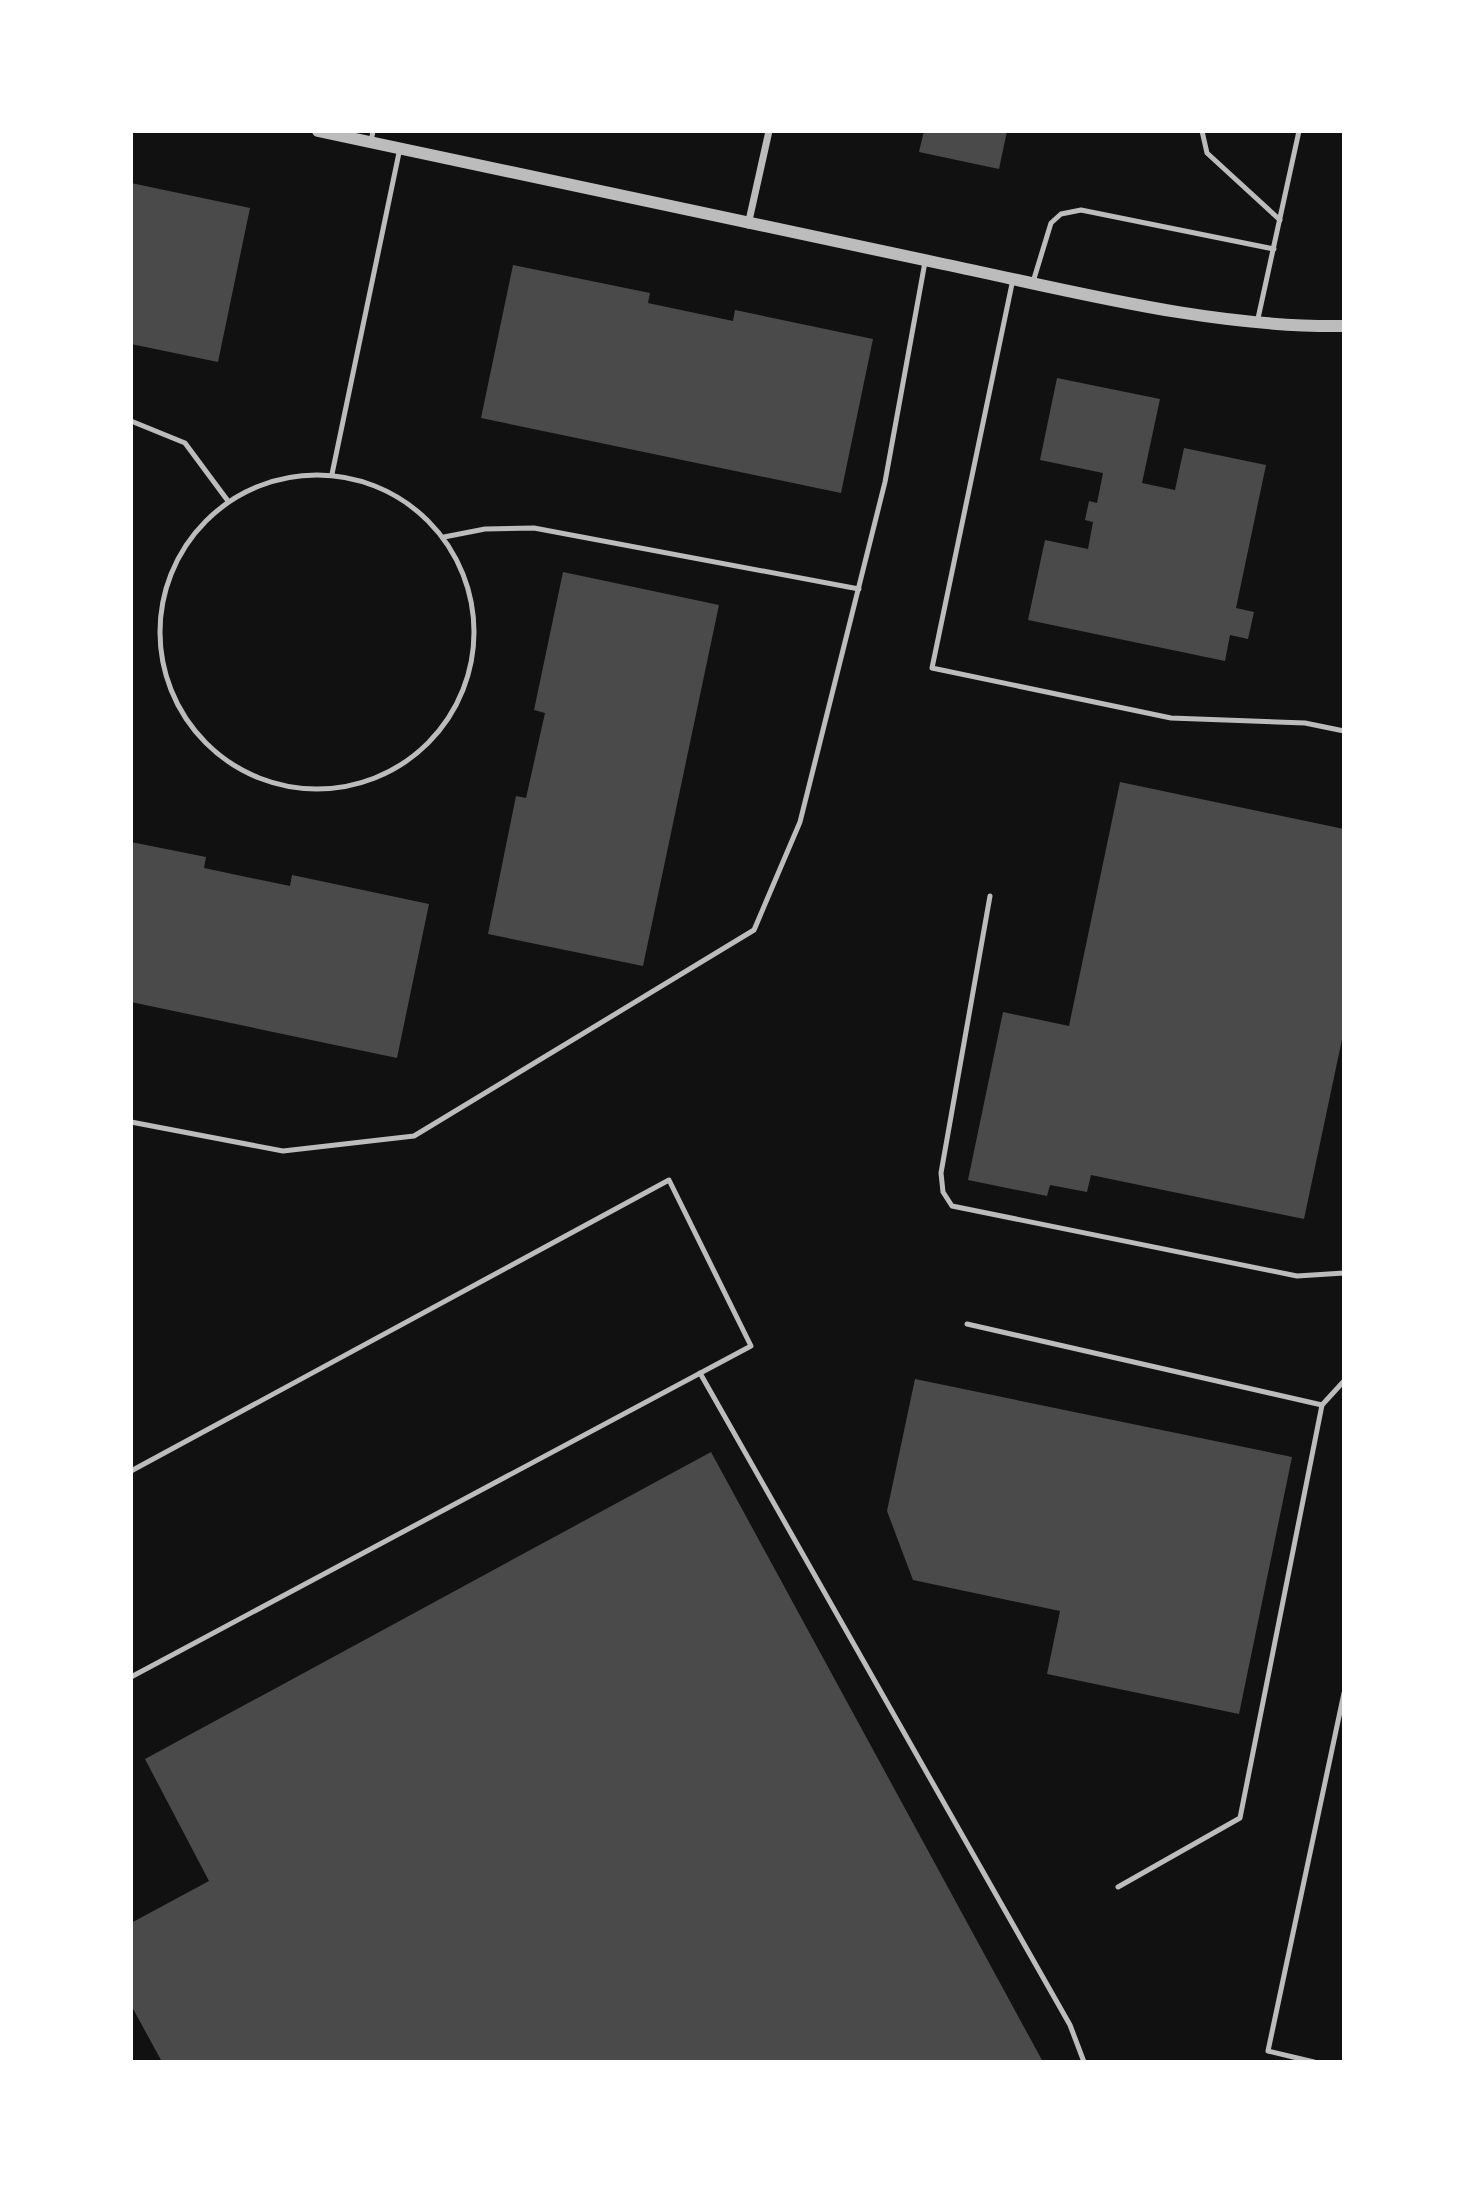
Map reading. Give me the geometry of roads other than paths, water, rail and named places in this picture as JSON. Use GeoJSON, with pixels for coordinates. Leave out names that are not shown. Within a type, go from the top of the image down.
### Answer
{"type":"FeatureCollection","features":[{"type":"Feature","properties":{"kind":"street"},"geometry":{"type":"LineString","coordinates":[[318,131],[372,137],[400,148],[748,225],[1178,312],[1257,323],[1344,326]]}},
{"type":"Feature","properties":{"kind":"street"},"geometry":{"type":"LineString","coordinates":[[748,225],[769,131]]}},
{"type":"Feature","properties":{"kind":"lane"},"geometry":{"type":"LineString","coordinates":[[1202,131],[1207,153],[1280,220]]}},
{"type":"Feature","properties":{"kind":"lane"},"geometry":{"type":"LineString","coordinates":[[1257,323],[1299,131]]}},
{"type":"Feature","properties":{"kind":"lane"},"geometry":{"type":"LineString","coordinates":[[332,474],[400,148]]}},
{"type":"Feature","properties":{"kind":"lane"},"geometry":{"type":"LineString","coordinates":[[1033,282],[1051,223],[1061,214],[1081,210],[1274,249]]}},
{"type":"Feature","properties":{"kind":"lane"},"geometry":{"type":"LineString","coordinates":[[131,1122],[283,1151],[414,1136],[754,930],[800,822],[885,482],[925,261]]}},
{"type":"Feature","properties":{"kind":"lane"},"geometry":{"type":"LineString","coordinates":[[1013,279],[932,668],[1171,718],[1305,723],[1344,731]]}},
{"type":"Feature","properties":{"kind":"lane"},"geometry":{"type":"LineString","coordinates":[[131,421],[185,443],[228,500]]}},
{"type":"Feature","properties":{"kind":"lane"},"geometry":{"type":"LineString","coordinates":[[332,474],[375,484],[413,506],[444,537],[468,585],[475,638],[464,691],[436,736],[394,770],[344,788],[290,788],[240,771],[199,737],[170,692],[159,639],[166,586],[190,538],[228,500],[277,478],[332,474]]}},
{"type":"Feature","properties":{"kind":"lane"},"geometry":{"type":"LineString","coordinates":[[444,537],[485,529],[534,528],[859,589]]}},
{"type":"Feature","properties":{"kind":"lane"},"geometry":{"type":"LineString","coordinates":[[990,897],[941,1174],[943,1192],[952,1206],[1297,1276],[1344,1273]]}},
{"type":"Feature","properties":{"kind":"lane"},"geometry":{"type":"LineString","coordinates":[[131,1471],[669,1180],[751,1346],[131,1677]]}},
{"type":"Feature","properties":{"kind":"lane"},"geometry":{"type":"LineString","coordinates":[[967,1324],[1322,1405]]}},
{"type":"Feature","properties":{"kind":"lane"},"geometry":{"type":"LineString","coordinates":[[700,1373],[1069,2025],[1084,2062]]}},
{"type":"Feature","properties":{"kind":"lane"},"geometry":{"type":"LineString","coordinates":[[1118,1887],[1240,1818],[1322,1405],[1344,1381]]}},
{"type":"Feature","properties":{"kind":"lane"},"geometry":{"type":"LineString","coordinates":[[1314,2062],[1268,2050],[1344,1693]]}}]}
